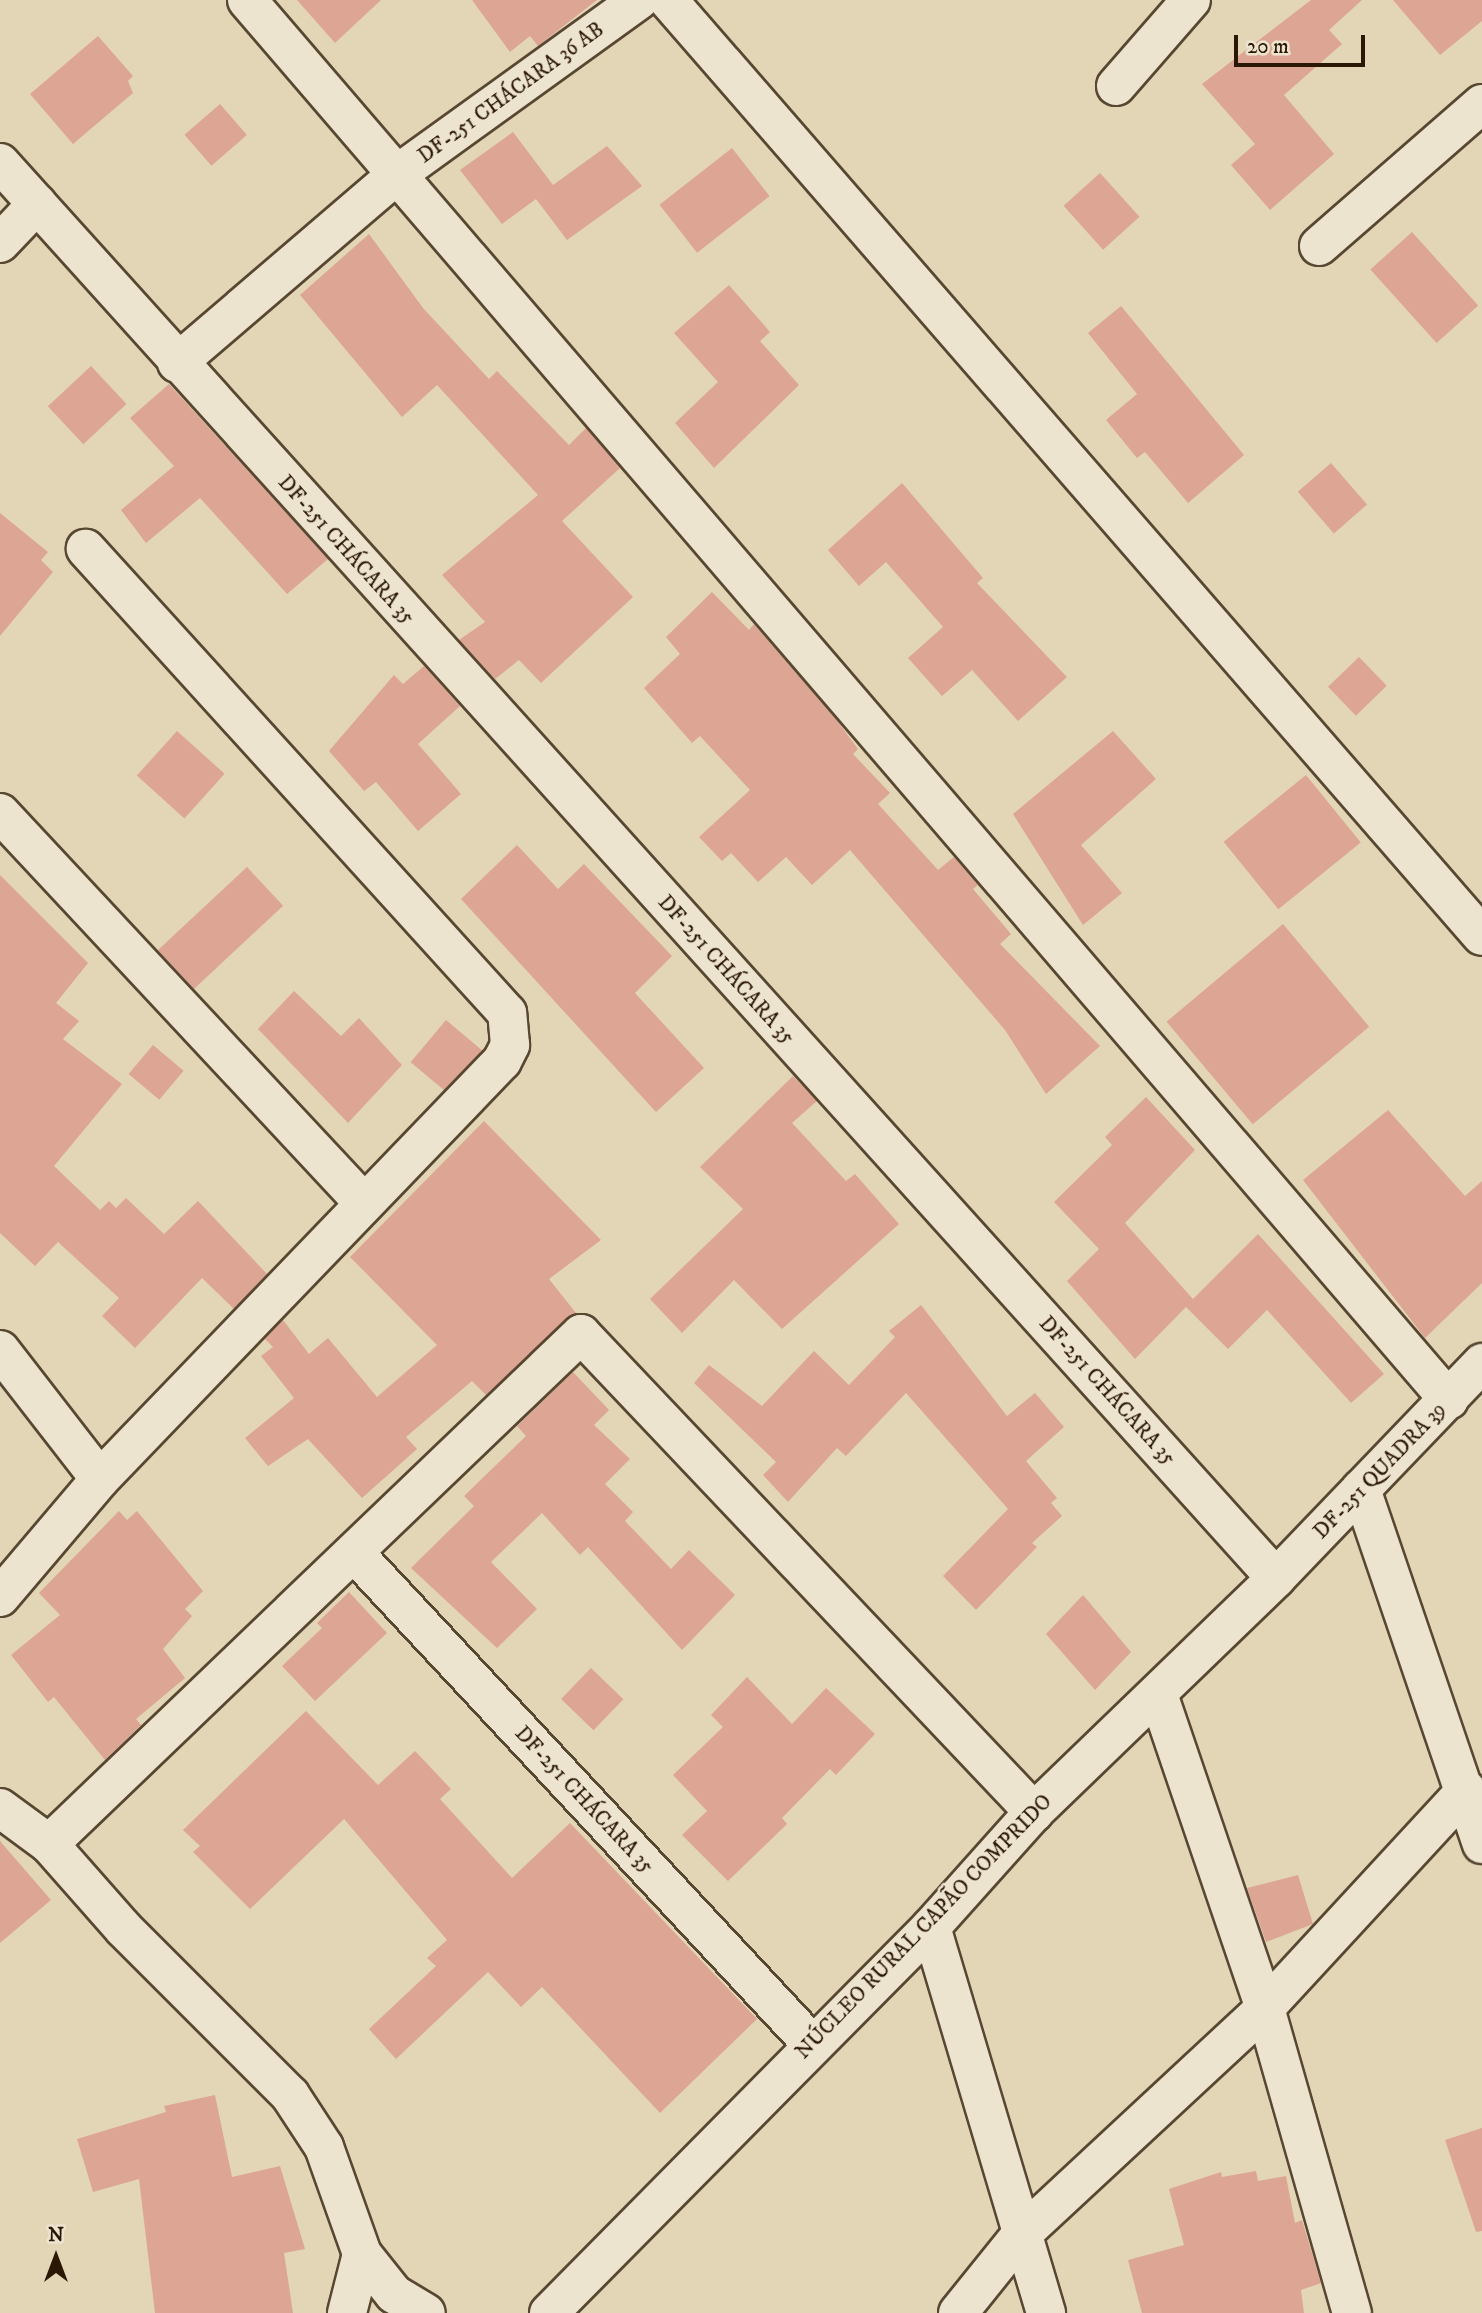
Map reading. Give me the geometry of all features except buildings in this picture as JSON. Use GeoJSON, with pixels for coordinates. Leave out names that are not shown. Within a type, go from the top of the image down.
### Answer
{"type":"FeatureCollection","features":[{"type":"Feature","properties":{"kind":"street","name":"DF-251 CHÁCARA 36 AB"},"geometry":{"type":"LineString","coordinates":[[247,0],[399,173],[639,0]]}},
{"type":"Feature","properties":{"kind":"street"},"geometry":{"type":"LineString","coordinates":[[668,0],[1482,936]]}},
{"type":"Feature","properties":{"kind":"street"},"geometry":{"type":"LineString","coordinates":[[1116,86],[1191,0]]}},
{"type":"Feature","properties":{"kind":"street"},"geometry":{"type":"LineString","coordinates":[[1319,246],[1482,104]]}},
{"type":"Feature","properties":{"kind":"street","name":"DF-251 CHÁCARA 35"},"geometry":{"type":"LineString","coordinates":[[0,163],[177,363],[1276,1578]]}},
{"type":"Feature","properties":{"kind":"street"},"geometry":{"type":"LineString","coordinates":[[177,363],[399,173],[1449,1400]]}},
{"type":"Feature","properties":{"kind":"street"},"geometry":{"type":"LineString","coordinates":[[0,243],[37,204]]}},
{"type":"Feature","properties":{"kind":"street"},"geometry":{"type":"LineString","coordinates":[[0,1597],[100,1479],[363,1202],[502,1061],[510,1045],[507,1013],[86,549]]}},
{"type":"Feature","properties":{"kind":"street"},"geometry":{"type":"LineString","coordinates":[[0,813],[363,1202]]}},
{"type":"Feature","properties":{"kind":"street"},"geometry":{"type":"LineString","coordinates":[[49,1844],[356,1555],[581,1334],[1034,1812]]}},
{"type":"Feature","properties":{"kind":"street"},"geometry":{"type":"LineString","coordinates":[[0,1350],[100,1479]]}},
{"type":"Feature","properties":{"kind":"street","name":"DF-251 QUADRA 39"},"geometry":{"type":"LineString","coordinates":[[1276,1578],[1482,1363]]}},
{"type":"Feature","properties":{"kind":"street"},"geometry":{"type":"LineString","coordinates":[[1361,1489],[1466,1790],[1482,1844]]}},
{"type":"Feature","properties":{"kind":"street","name":"DF-251 CHÁCARA 35"},"geometry":{"type":"LineString","coordinates":[[356,1555],[812,2044]]}},
{"type":"Feature","properties":{"kind":"street","name":"NÚCLEO RURAL CAPÃO COMPRIDO"},"geometry":{"type":"LineString","coordinates":[[550,2313],[812,2044],[931,1927],[1034,1812],[1276,1578]]}},
{"type":"Feature","properties":{"kind":"street"},"geometry":{"type":"LineString","coordinates":[[1158,1694],[1265,2008],[1352,2313]]}},
{"type":"Feature","properties":{"kind":"street"},"geometry":{"type":"LineString","coordinates":[[958,2313],[1020,2236],[1265,2008],[1466,1790]]}},
{"type":"Feature","properties":{"kind":"street"},"geometry":{"type":"LineString","coordinates":[[0,1808],[49,1844],[124,1929],[290,2095],[324,2147],[362,2254],[394,2294],[426,2313]]}},
{"type":"Feature","properties":{"kind":"street"},"geometry":{"type":"LineString","coordinates":[[931,1927],[1020,2236],[1046,2313]]}},
{"type":"Feature","properties":{"kind":"street"},"geometry":{"type":"LineString","coordinates":[[347,2313],[362,2254]]}}]}
